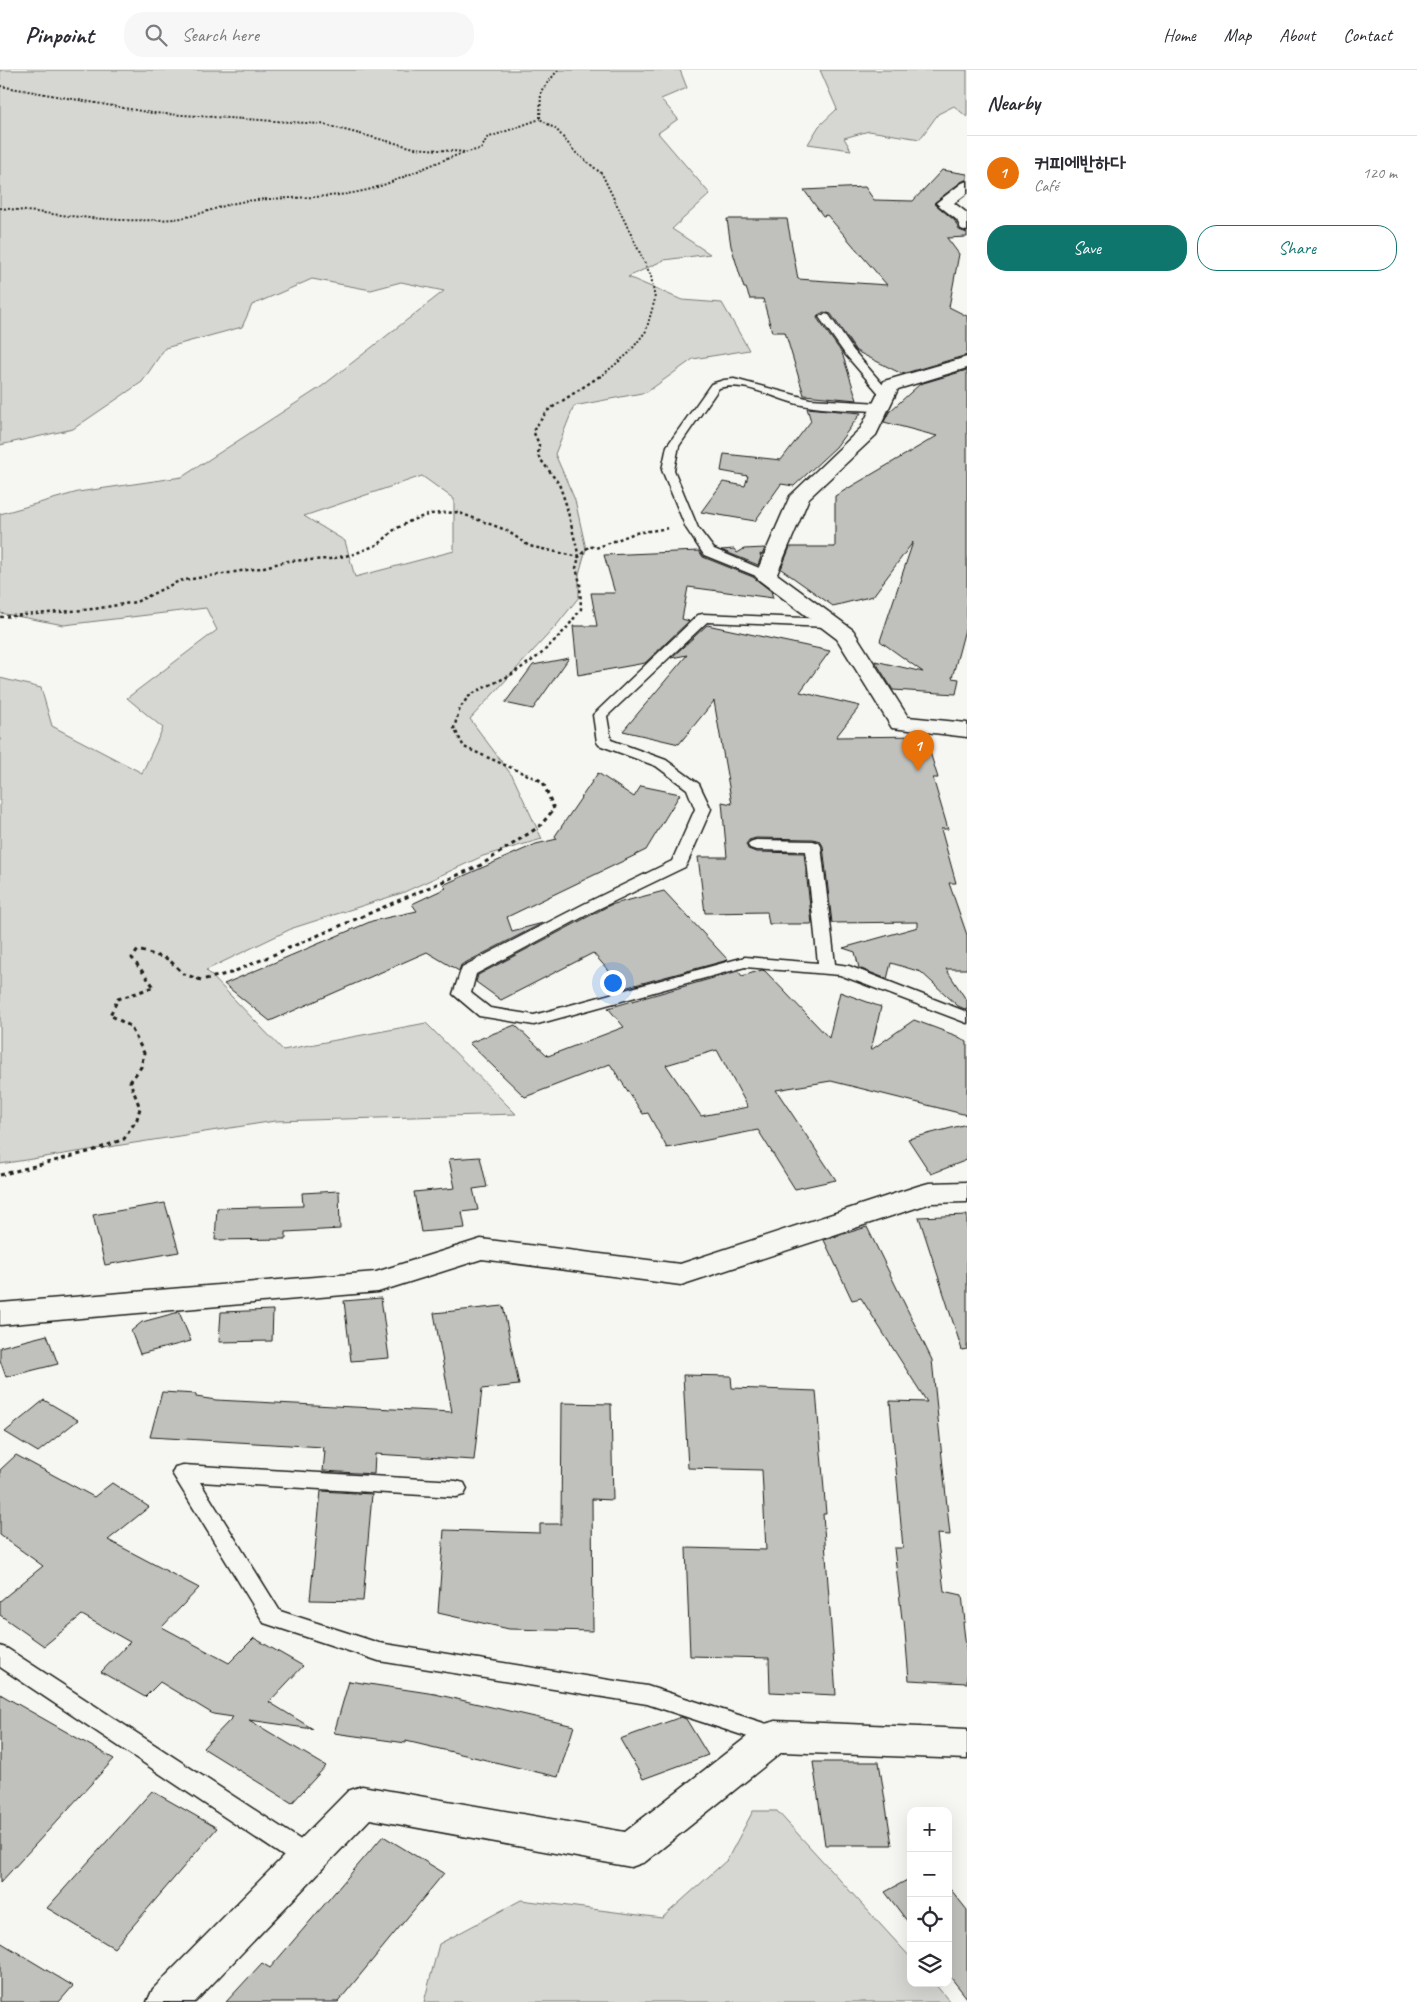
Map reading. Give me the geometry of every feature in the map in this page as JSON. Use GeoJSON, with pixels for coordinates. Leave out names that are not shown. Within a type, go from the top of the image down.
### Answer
{"type":"FeatureCollection","features":[{"type":"Feature","properties":{"kind":"street"},"geometry":{"type":"LineString","coordinates":[[967,186],[944,203],[964,218],[967,226]]}},
{"type":"Feature","properties":{"kind":"street"},"geometry":{"type":"LineString","coordinates":[[967,362],[890,385],[869,431],[800,496],[766,576],[845,635],[900,722],[967,730]]}},
{"type":"Feature","properties":{"kind":"street"},"geometry":{"type":"LineString","coordinates":[[0,1314],[378,1282],[481,1249],[681,1275],[929,1193],[967,1192]]}},
{"type":"Feature","properties":{"kind":"street"},"geometry":{"type":"LineString","coordinates":[[168,2002],[362,1802],[631,1850],[775,1736],[967,1744]]}},
{"type":"Feature","properties":{"kind":"lane"},"geometry":{"type":"LineString","coordinates":[[824,317],[883,401]]}},
{"type":"Feature","properties":{"kind":"lane"},"geometry":{"type":"LineString","coordinates":[[766,576],[709,552],[692,528],[668,470],[672,446],[715,386],[722,382],[733,382],[799,401],[883,401]]}},
{"type":"Feature","properties":{"kind":"lane"},"geometry":{"type":"LineString","coordinates":[[828,623],[703,618],[600,715],[604,742],[661,764],[694,786],[703,809],[679,864],[590,907],[468,971],[462,994],[486,1012],[534,1020],[745,962],[843,970],[967,1018]]}},
{"type":"Feature","properties":{"kind":"lane"},"geometry":{"type":"LineString","coordinates":[[756,845],[813,846],[826,969]]}},
{"type":"Feature","properties":{"kind":"lane"},"geometry":{"type":"LineString","coordinates":[[456,1489],[183,1473],[272,1617],[379,1652],[647,1695],[775,1736]]}},
{"type":"Feature","properties":{"kind":"lane"},"geometry":{"type":"LineString","coordinates":[[0,1655],[307,1858]]}},
{"type":"Feature","properties":{"kind":"path"},"geometry":{"type":"LineString","coordinates":[[540,119],[541,90],[558,70]]}},
{"type":"Feature","properties":{"kind":"path"},"geometry":{"type":"LineString","coordinates":[[0,86],[152,113],[321,124],[414,148],[465,152],[481,150],[487,138],[540,119]]}},
{"type":"Feature","properties":{"kind":"path"},"geometry":{"type":"LineString","coordinates":[[540,119],[557,130],[575,152],[602,174],[651,276],[655,299],[646,331],[629,353],[601,376],[547,411],[533,431],[539,444],[538,456],[559,484],[579,557]]}},
{"type":"Feature","properties":{"kind":"path"},"geometry":{"type":"LineString","coordinates":[[0,208],[133,221],[176,219],[246,201],[327,197],[370,189],[411,175],[465,152]]}},
{"type":"Feature","properties":{"kind":"path"},"geometry":{"type":"LineString","coordinates":[[0,618],[136,602],[179,581],[288,562],[330,559],[354,554],[379,544],[394,530],[412,520],[431,514],[457,512],[506,530],[529,546],[579,557]]}},
{"type":"Feature","properties":{"kind":"path"},"geometry":{"type":"LineString","coordinates":[[0,1176],[92,1151],[124,1140],[137,1119],[140,1108],[130,1082],[141,1067],[144,1053],[130,1026],[110,1015],[118,999],[154,988],[132,958],[138,950],[168,959],[184,974],[201,980],[231,973],[481,865],[540,826],[554,809],[544,782],[464,747],[454,728],[459,708],[469,695],[508,677],[543,653],[568,630],[581,609],[579,574],[576,568],[579,557],[588,546],[596,548],[606,546],[617,538],[635,533],[668,528],[692,528]]}},
{"type":"Feature","properties":{"kind":"shaded area"},"geometry":{"type":"Polygon","coordinates":[[[0,70],[680,70],[687,88],[661,99],[678,119],[658,133],[710,194],[672,229],[710,254],[664,260],[628,277],[682,300],[722,303],[749,350],[693,359],[647,392],[574,406],[555,454],[575,500],[586,549],[579,574],[579,597],[556,626],[470,719],[513,777],[542,839],[483,856],[402,893],[293,928],[206,970],[283,1050],[426,1023],[516,1114],[275,1121],[0,1164],[0,678],[41,688],[52,726],[142,773],[163,728],[127,698],[217,630],[206,608],[64,625],[0,613],[0,514],[78,492],[182,477],[321,387],[444,291],[401,282],[371,290],[312,279],[252,305],[242,327],[165,348],[142,382],[73,429],[0,445],[0,70]],[[422,476],[304,516],[345,541],[355,577],[454,551],[454,499],[422,476]]]}},
{"type":"Feature","properties":{"kind":"shaded area"},"geometry":{"type":"Polygon","coordinates":[[[820,70],[967,70],[967,117],[954,106],[938,114],[920,139],[869,131],[844,138],[851,150],[808,144],[819,126],[837,109],[820,70]]]}},
{"type":"Feature","properties":{"kind":"shaded area"},"geometry":{"type":"Polygon","coordinates":[[[753,1811],[777,1811],[907,1954],[907,1987],[937,1987],[950,2002],[424,2002],[439,1944],[521,1900],[662,1918],[727,1860],[753,1811]]]}},
{"type":"Feature","properties":{"kind":"building"},"geometry":{"type":"Polygon","coordinates":[[[942,170],[967,174],[967,179],[934,203],[955,221],[959,230],[967,233],[967,237],[947,238],[959,254],[949,307],[967,316],[967,355],[902,374],[856,351],[831,314],[824,312],[818,315],[817,318],[842,353],[857,400],[804,395],[785,332],[772,332],[763,299],[750,299],[746,288],[744,288],[731,246],[727,219],[787,219],[798,279],[887,285],[827,215],[823,216],[804,190],[865,187],[874,200],[913,201],[942,170]]]}},
{"type":"Feature","properties":{"kind":"building"},"geometry":{"type":"Polygon","coordinates":[[[967,370],[967,622],[952,678],[959,679],[956,694],[893,690],[875,661],[923,672],[880,641],[913,542],[873,596],[833,606],[781,569],[790,547],[835,547],[835,496],[937,436],[884,422],[889,412],[920,384],[967,370]]]}},
{"type":"Feature","properties":{"kind":"building"},"geometry":{"type":"Polygon","coordinates":[[[807,408],[861,413],[836,447],[794,486],[781,484],[755,521],[701,512],[723,482],[745,486],[748,476],[721,471],[724,454],[781,460],[811,421],[807,408]]]}},
{"type":"Feature","properties":{"kind":"building"},"geometry":{"type":"Polygon","coordinates":[[[765,548],[762,555],[760,554],[761,557],[758,565],[721,550],[734,549],[737,553],[744,549],[765,548]]]}},
{"type":"Feature","properties":{"kind":"building"},"geometry":{"type":"Polygon","coordinates":[[[699,551],[703,557],[753,577],[771,591],[773,598],[688,587],[682,619],[689,621],[645,663],[578,675],[573,626],[597,626],[591,593],[615,593],[604,555],[699,551]]]}},
{"type":"Feature","properties":{"kind":"building"},"geometry":{"type":"Polygon","coordinates":[[[707,625],[830,651],[800,692],[860,706],[836,737],[925,736],[938,778],[933,778],[948,829],[941,829],[956,883],[949,883],[967,935],[967,969],[946,969],[967,1001],[967,1010],[958,1006],[921,972],[891,963],[887,979],[859,968],[855,952],[843,948],[918,927],[918,922],[832,923],[823,846],[820,841],[813,839],[756,838],[749,840],[746,844],[748,849],[756,852],[804,853],[812,924],[769,924],[767,912],[705,913],[698,857],[727,857],[722,802],[732,804],[714,701],[679,744],[623,731],[687,655],[671,658],[707,625]]]}},
{"type":"Feature","properties":{"kind":"building"},"geometry":{"type":"Polygon","coordinates":[[[569,658],[533,709],[505,703],[533,665],[569,658]]]}},
{"type":"Feature","properties":{"kind":"building"},"geometry":{"type":"Polygon","coordinates":[[[598,773],[634,797],[641,786],[680,794],[646,850],[507,917],[512,931],[543,923],[461,965],[459,971],[427,952],[270,1021],[224,984],[372,921],[417,911],[412,904],[446,888],[443,885],[536,844],[557,839],[555,836],[598,773]]]}},
{"type":"Feature","properties":{"kind":"building"},"geometry":{"type":"Polygon","coordinates":[[[664,891],[728,960],[624,988],[593,953],[501,1000],[476,982],[478,975],[610,905],[664,891]]]}},
{"type":"Feature","properties":{"kind":"building"},"geometry":{"type":"Polygon","coordinates":[[[762,970],[765,971],[829,1038],[840,992],[881,1007],[871,1050],[914,1020],[957,1036],[967,1042],[967,1115],[831,1081],[776,1090],[836,1180],[795,1189],[758,1130],[667,1148],[648,1113],[643,1114],[610,1064],[525,1097],[469,1043],[515,1025],[548,1056],[624,1027],[608,1008],[738,971],[742,976],[762,970]],[[717,1050],[666,1065],[701,1116],[748,1107],[717,1050]]]}},
{"type":"Feature","properties":{"kind":"building"},"geometry":{"type":"Polygon","coordinates":[[[967,1124],[967,1160],[931,1174],[908,1139],[967,1124]]]}},
{"type":"Feature","properties":{"kind":"building"},"geometry":{"type":"Polygon","coordinates":[[[480,1157],[487,1187],[473,1189],[478,1210],[462,1212],[465,1228],[421,1232],[414,1192],[455,1188],[449,1159],[480,1157]]]}},
{"type":"Feature","properties":{"kind":"building"},"geometry":{"type":"Polygon","coordinates":[[[339,1191],[340,1229],[286,1232],[286,1239],[215,1240],[217,1208],[303,1206],[302,1193],[339,1191]]]}},
{"type":"Feature","properties":{"kind":"building"},"geometry":{"type":"Polygon","coordinates":[[[165,1203],[179,1252],[105,1265],[93,1215],[165,1203]]]}},
{"type":"Feature","properties":{"kind":"building"},"geometry":{"type":"Polygon","coordinates":[[[967,1215],[967,1349],[962,1350],[919,1217],[967,1215]]]}},
{"type":"Feature","properties":{"kind":"building"},"geometry":{"type":"Polygon","coordinates":[[[867,1227],[932,1360],[950,1535],[937,1534],[944,1591],[962,1595],[967,1656],[967,1683],[909,1680],[904,1620],[902,1619],[894,1548],[903,1548],[890,1401],[927,1402],[861,1298],[852,1300],[824,1240],[867,1227]]]}},
{"type":"Feature","properties":{"kind":"building"},"geometry":{"type":"Polygon","coordinates":[[[381,1298],[389,1358],[351,1361],[344,1301],[381,1298]]]}},
{"type":"Feature","properties":{"kind":"building"},"geometry":{"type":"Polygon","coordinates":[[[503,1306],[519,1385],[482,1389],[474,1460],[375,1454],[374,1474],[323,1471],[324,1447],[150,1437],[162,1392],[196,1394],[196,1397],[216,1400],[452,1412],[434,1313],[503,1306]]]}},
{"type":"Feature","properties":{"kind":"building"},"geometry":{"type":"Polygon","coordinates":[[[273,1310],[272,1341],[219,1342],[221,1312],[273,1310]]]}},
{"type":"Feature","properties":{"kind":"building"},"geometry":{"type":"Polygon","coordinates":[[[179,1312],[191,1341],[140,1354],[131,1331],[142,1322],[179,1312]]]}},
{"type":"Feature","properties":{"kind":"building"},"geometry":{"type":"Polygon","coordinates":[[[47,1335],[58,1364],[6,1377],[0,1360],[0,1347],[47,1335]]]}},
{"type":"Feature","properties":{"kind":"building"},"geometry":{"type":"Polygon","coordinates":[[[683,1375],[731,1376],[732,1388],[816,1391],[826,1514],[823,1514],[836,1695],[770,1692],[769,1658],[690,1656],[686,1548],[766,1550],[762,1470],[688,1468],[683,1375]]]}},
{"type":"Feature","properties":{"kind":"building"},"geometry":{"type":"Polygon","coordinates":[[[44,1400],[78,1420],[38,1452],[5,1432],[44,1400]]]}},
{"type":"Feature","properties":{"kind":"building"},"geometry":{"type":"Polygon","coordinates":[[[562,1403],[611,1404],[613,1500],[592,1499],[593,1631],[509,1629],[438,1613],[444,1530],[540,1533],[540,1524],[561,1524],[562,1403]]]}},
{"type":"Feature","properties":{"kind":"building"},"geometry":{"type":"Polygon","coordinates":[[[16,1455],[94,1497],[112,1483],[149,1507],[108,1540],[199,1588],[162,1627],[229,1663],[254,1638],[303,1666],[269,1702],[313,1729],[249,1720],[326,1766],[292,1803],[203,1748],[233,1717],[213,1714],[160,1682],[145,1697],[101,1672],[130,1642],[82,1615],[44,1646],[0,1615],[0,1601],[43,1566],[0,1535],[0,1470],[16,1455]]]}},
{"type":"Feature","properties":{"kind":"building"},"geometry":{"type":"Polygon","coordinates":[[[321,1491],[372,1494],[363,1601],[310,1600],[321,1491]]]}},
{"type":"Feature","properties":{"kind":"building"},"geometry":{"type":"Polygon","coordinates":[[[349,1681],[435,1694],[574,1726],[558,1777],[406,1741],[406,1743],[334,1733],[349,1681]]]}},
{"type":"Feature","properties":{"kind":"building"},"geometry":{"type":"Polygon","coordinates":[[[0,1694],[114,1759],[0,1883],[0,1694]]]}},
{"type":"Feature","properties":{"kind":"building"},"geometry":{"type":"Polygon","coordinates":[[[681,1717],[686,1719],[708,1755],[643,1779],[620,1739],[681,1717]]]}},
{"type":"Feature","properties":{"kind":"building"},"geometry":{"type":"Polygon","coordinates":[[[813,1762],[879,1762],[892,1845],[825,1845],[813,1762]]]}},
{"type":"Feature","properties":{"kind":"building"},"geometry":{"type":"Polygon","coordinates":[[[152,1791],[217,1828],[114,1948],[47,1908],[152,1791]]]}},
{"type":"Feature","properties":{"kind":"building"},"geometry":{"type":"Polygon","coordinates":[[[383,1836],[444,1873],[338,2002],[226,2002],[262,1963],[270,1968],[383,1836]]]}},
{"type":"Feature","properties":{"kind":"building"},"geometry":{"type":"Polygon","coordinates":[[[907,1880],[907,1921],[885,1892],[907,1880]]]}},
{"type":"Feature","properties":{"kind":"building"},"geometry":{"type":"Polygon","coordinates":[[[952,1891],[967,1910],[967,1998],[952,1979],[952,1891]]]}},
{"type":"Feature","properties":{"kind":"building"},"geometry":{"type":"Polygon","coordinates":[[[0,1942],[73,1986],[59,2002],[0,2002],[0,1942]]]}},
{"type":"Feature","properties":{"kind":"place","name":"커피에반하다"},"geometry":{"type":"Point","coordinates":[918,771]}}]}
